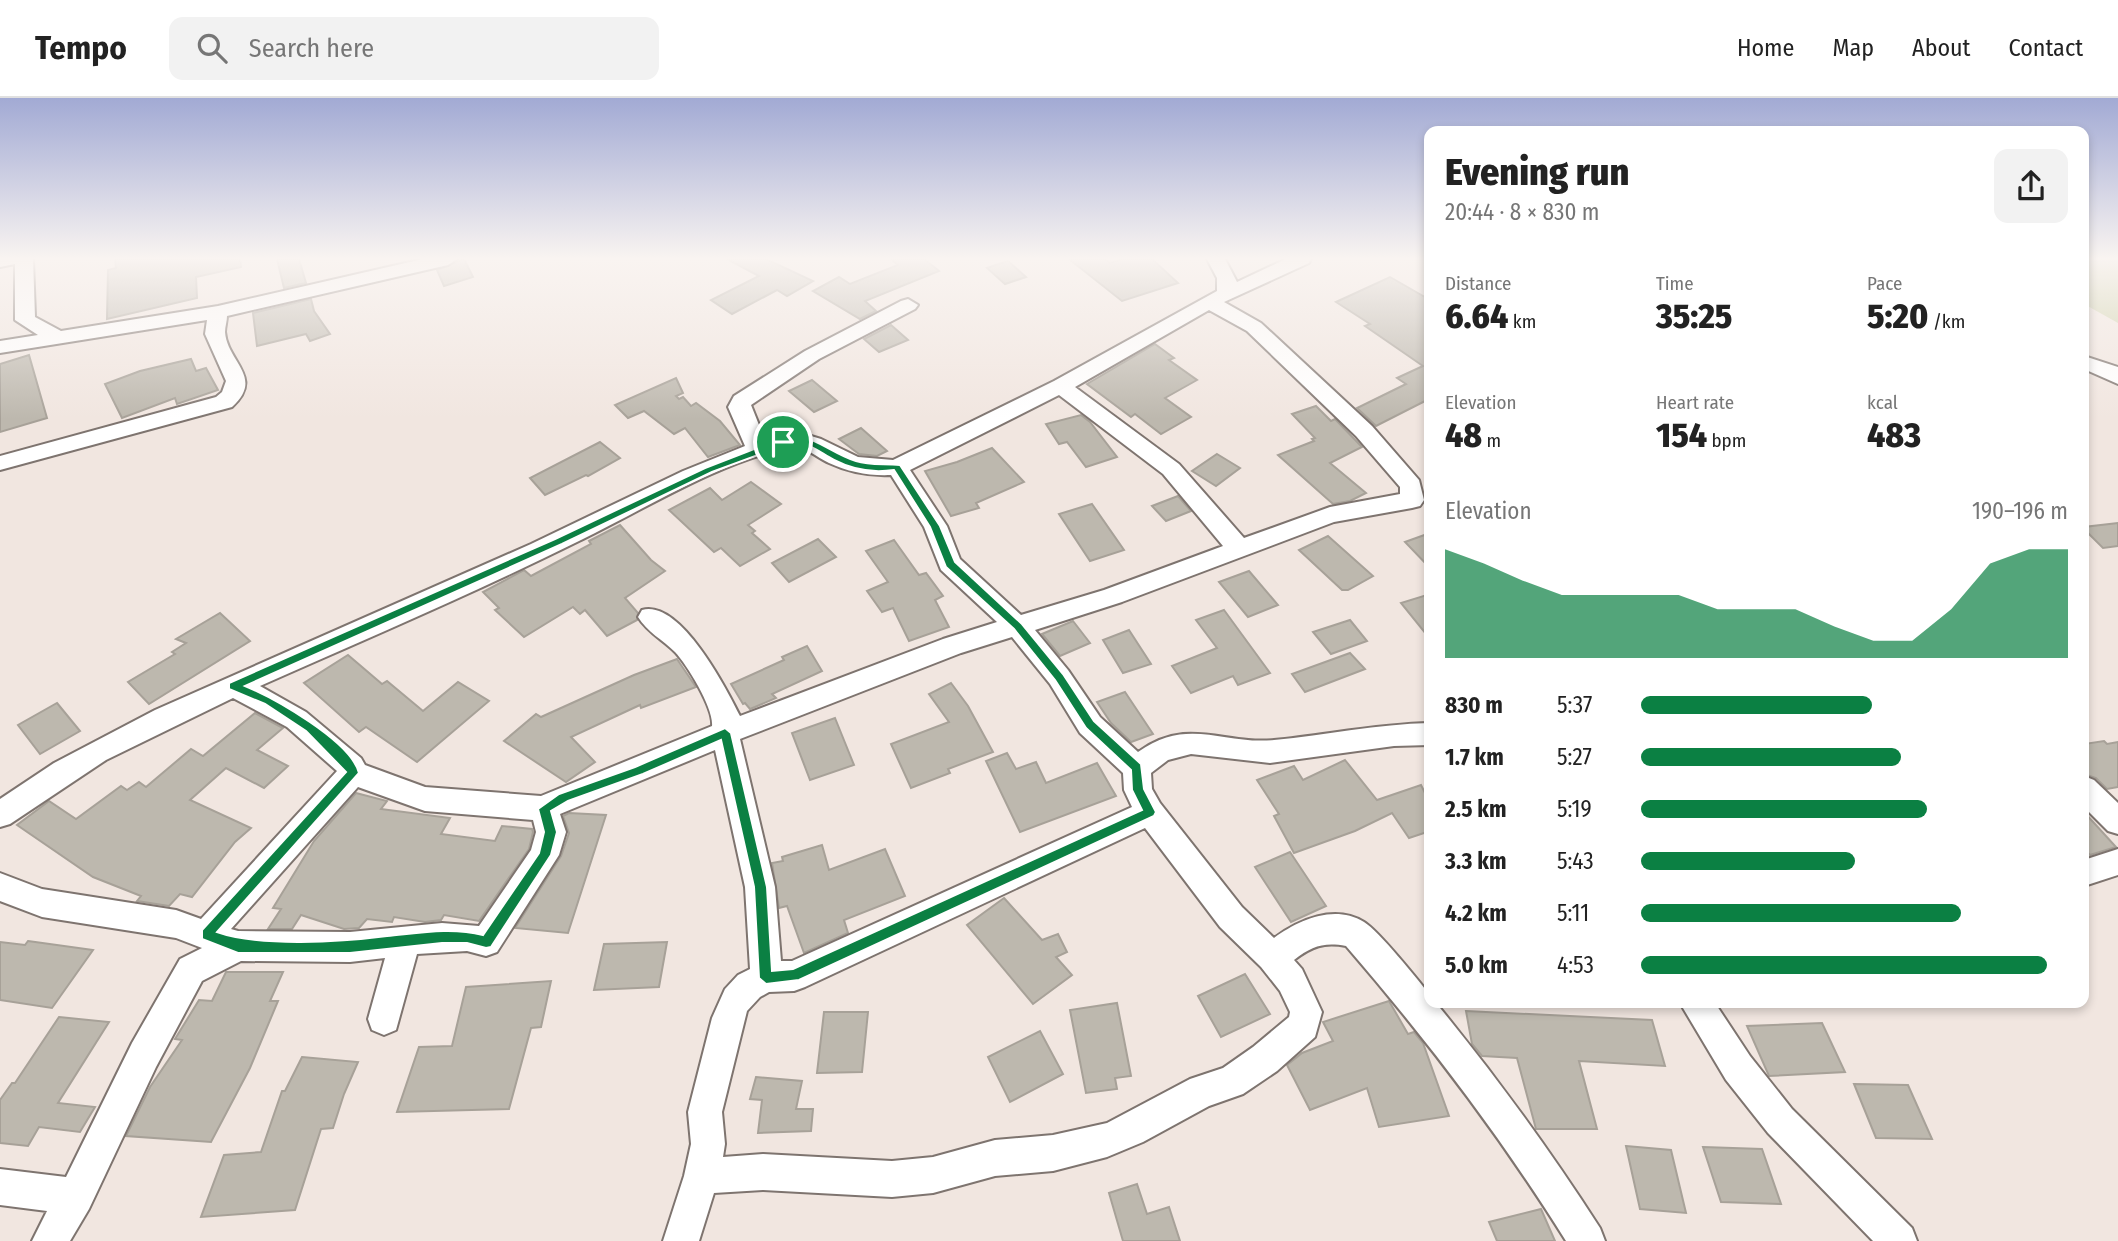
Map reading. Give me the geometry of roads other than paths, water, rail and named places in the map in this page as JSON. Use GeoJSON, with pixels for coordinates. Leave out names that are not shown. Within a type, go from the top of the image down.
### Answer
{"type":"FeatureCollection","features":[{"type":"Feature","properties":{"kind":"street"},"geometry":{"type":"LineString","coordinates":[[23,312],[25,320],[57,337]]}},
{"type":"Feature","properties":{"kind":"street"},"geometry":{"type":"LineString","coordinates":[[5,346],[216,312]]}},
{"type":"Feature","properties":{"kind":"street"},"geometry":{"type":"LineString","coordinates":[[0,463],[224,402],[232,395],[236,380],[215,334],[218,312]]}},
{"type":"Feature","properties":{"kind":"street"},"geometry":{"type":"LineString","coordinates":[[757,450],[739,407],[742,401],[812,355],[894,312]]}},
{"type":"Feature","properties":{"kind":"street"},"geometry":{"type":"LineString","coordinates":[[0,815],[24,796],[136,729],[559,541],[708,470],[757,450],[800,439],[817,443],[836,457],[858,466],[881,469],[897,467],[1061,386],[1191,312]]}},
{"type":"Feature","properties":{"kind":"street"},"geometry":{"type":"LineString","coordinates":[[353,773],[425,799],[544,809],[563,798],[627,775],[879,672],[1113,596],[1330,515],[1412,500],[1422,490],[1411,485],[1364,431],[1316,383],[1236,312]]}},
{"type":"Feature","properties":{"kind":"street"},"geometry":{"type":"LineString","coordinates":[[5,346],[31,323]]}},
{"type":"Feature","properties":{"kind":"street"},"geometry":{"type":"LineString","coordinates":[[2089,364],[2112,372],[2118,378]]}},
{"type":"Feature","properties":{"kind":"street"},"geometry":{"type":"LineString","coordinates":[[1061,386],[1171,469],[1240,549]]}},
{"type":"Feature","properties":{"kind":"street"},"geometry":{"type":"LineString","coordinates":[[702,1177],[763,1172],[892,1179],[933,1175],[995,1158],[1053,1153],[1107,1140],[1131,1130],[1202,1091],[1231,1082],[1265,1059],[1303,1026],[1306,1012],[1299,993],[1272,957],[1231,917],[1150,812],[1138,790],[1137,768],[1090,725],[1059,677],[1018,626],[950,564],[935,526],[897,467]]}},
{"type":"Feature","properties":{"kind":"street"},"geometry":{"type":"LineString","coordinates":[[651,617],[685,646],[727,716],[725,733],[760,887],[766,978]]}},
{"type":"Feature","properties":{"kind":"street"},"geometry":{"type":"LineString","coordinates":[[233,686],[269,701],[310,728],[351,766],[353,773]]}},
{"type":"Feature","properties":{"kind":"street"},"geometry":{"type":"LineString","coordinates":[[1137,768],[1160,751],[1191,743],[1270,752],[1394,735],[1424,734]]}},
{"type":"Feature","properties":{"kind":"street"},"geometry":{"type":"LineString","coordinates":[[206,935],[353,773]]}},
{"type":"Feature","properties":{"kind":"street"},"geometry":{"type":"LineString","coordinates":[[2089,793],[2118,822]]}},
{"type":"Feature","properties":{"kind":"street"},"geometry":{"type":"LineString","coordinates":[[0,887],[41,903],[176,924],[238,946],[350,947],[442,937],[467,937],[486,942],[544,855],[551,832],[544,809]]}},
{"type":"Feature","properties":{"kind":"street"},"geometry":{"type":"LineString","coordinates":[[681,1241],[702,1177],[708,1144],[705,1112],[728,1018],[736,1000],[749,986],[766,978],[794,976],[1150,812]]}},
{"type":"Feature","properties":{"kind":"street"},"geometry":{"type":"LineString","coordinates":[[2089,871],[2118,862]]}},
{"type":"Feature","properties":{"kind":"street"},"geometry":{"type":"LineString","coordinates":[[1272,957],[1307,932],[1332,929],[1355,933],[1483,1086],[1530,1151],[1587,1241]]}},
{"type":"Feature","properties":{"kind":"street"},"geometry":{"type":"LineString","coordinates":[[384,1019],[405,941]]}},
{"type":"Feature","properties":{"kind":"street"},"geometry":{"type":"LineString","coordinates":[[50,1241],[76,1196],[144,1055],[191,970],[238,946]]}},
{"type":"Feature","properties":{"kind":"street"},"geometry":{"type":"LineString","coordinates":[[1699,1008],[1738,1068],[1780,1121],[1899,1241]]}},
{"type":"Feature","properties":{"kind":"street"},"geometry":{"type":"LineString","coordinates":[[0,1187],[76,1196]]}}]}
